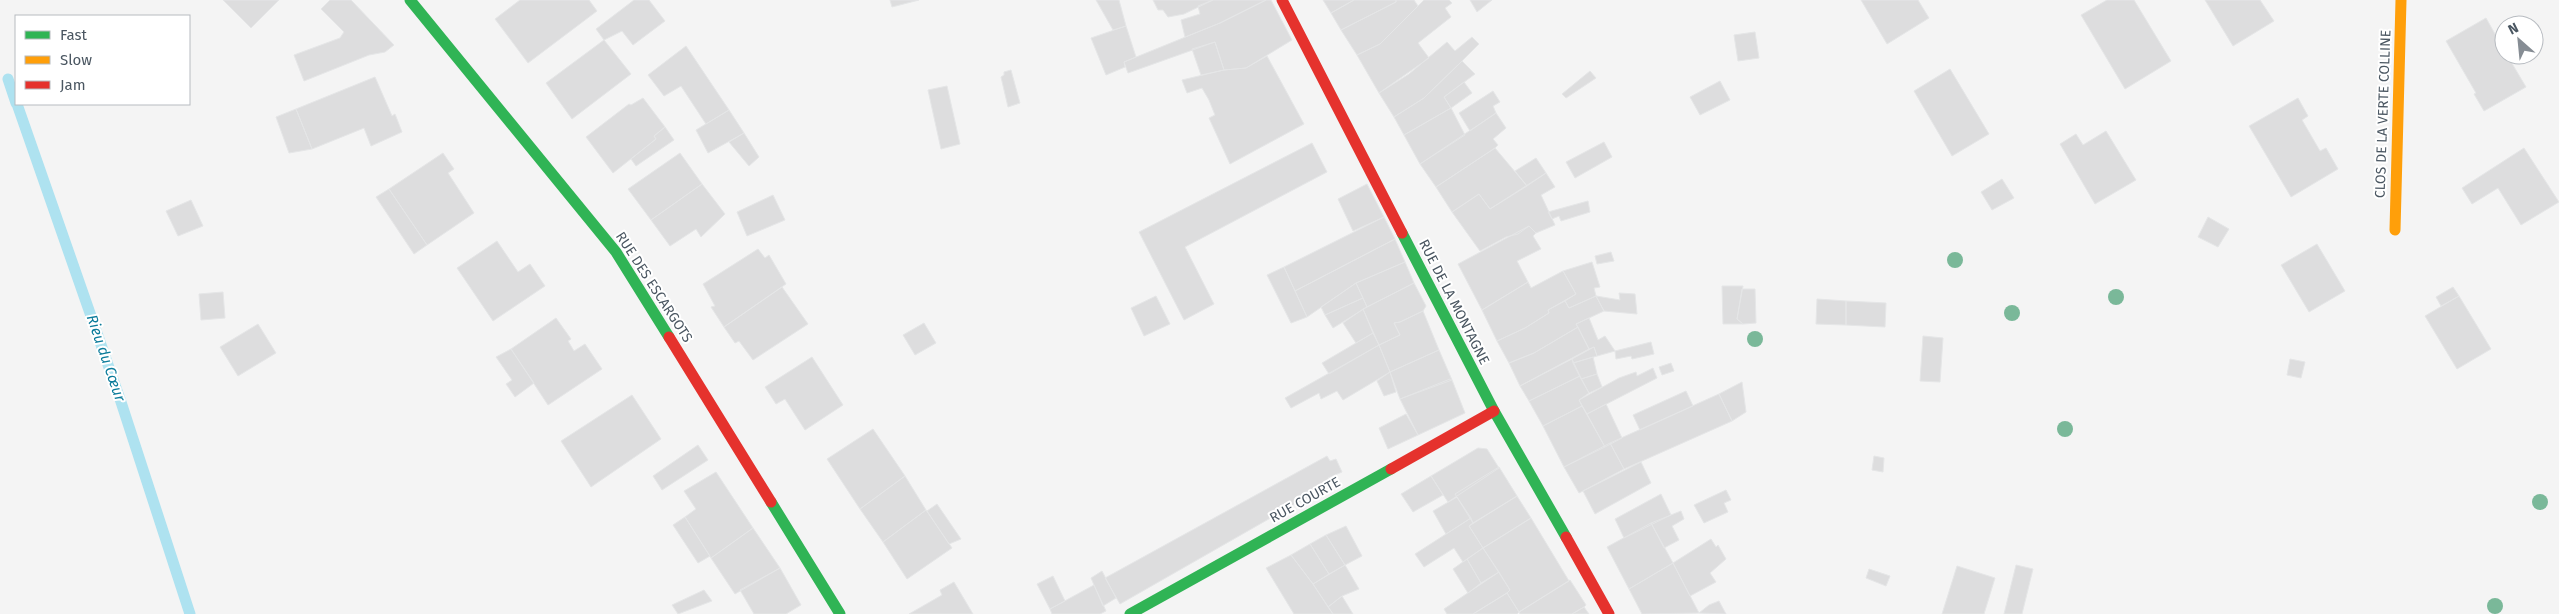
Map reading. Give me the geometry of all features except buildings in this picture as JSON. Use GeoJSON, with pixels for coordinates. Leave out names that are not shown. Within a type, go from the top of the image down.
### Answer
{"type":"FeatureCollection","features":[{"type":"Feature","properties":{"kind":"street","name":"RUE DES ESCARGOTS"},"geometry":{"type":"LineString","coordinates":[[410,0],[616,252],[840,614]]}},
{"type":"Feature","properties":{"kind":"street","name":"RUE DE LA MONTAGNE"},"geometry":{"type":"LineString","coordinates":[[1282,0],[1494,411],[1609,614]]}},
{"type":"Feature","properties":{"kind":"street","name":"CLOS DE LA VERTE COLLINE"},"geometry":{"type":"LineString","coordinates":[[2394,230],[2401,0]]}},
{"type":"Feature","properties":{"kind":"street","name":"RUE COURTE"},"geometry":{"type":"LineString","coordinates":[[1130,614],[1494,411]]}},
{"type":"Feature","properties":{"kind":"waterway","name":"Rieu du Cœur"},"geometry":{"type":"LineString","coordinates":[[8,79],[15,100]]}},
{"type":"Feature","properties":{"kind":"waterway","name":"Rieu du Cœur"},"geometry":{"type":"LineString","coordinates":[[17,105],[121,402],[190,614]]}},
{"type":"Feature","properties":{"kind":"traffic: fast"},"geometry":{"type":"LineString","coordinates":[[410,0],[616,252],[669,337]]}},
{"type":"Feature","properties":{"kind":"traffic: fast"},"geometry":{"type":"LineString","coordinates":[[1402,233],[1494,411],[1566,537]]}},
{"type":"Feature","properties":{"kind":"traffic: fast"},"geometry":{"type":"LineString","coordinates":[[1130,614],[1391,469]]}},
{"type":"Feature","properties":{"kind":"traffic: fast"},"geometry":{"type":"LineString","coordinates":[[771,502],[840,614]]}},
{"type":"Feature","properties":{"kind":"traffic: slow"},"geometry":{"type":"LineString","coordinates":[[2395,230],[2401,0]]}},
{"type":"Feature","properties":{"kind":"traffic: jam"},"geometry":{"type":"LineString","coordinates":[[1282,0],[1402,233]]}},
{"type":"Feature","properties":{"kind":"traffic: jam"},"geometry":{"type":"LineString","coordinates":[[669,337],[771,502]]}},
{"type":"Feature","properties":{"kind":"traffic: jam"},"geometry":{"type":"LineString","coordinates":[[1391,469],[1494,411]]}},
{"type":"Feature","properties":{"kind":"traffic: jam"},"geometry":{"type":"LineString","coordinates":[[1566,537],[1609,614]]}}]}
